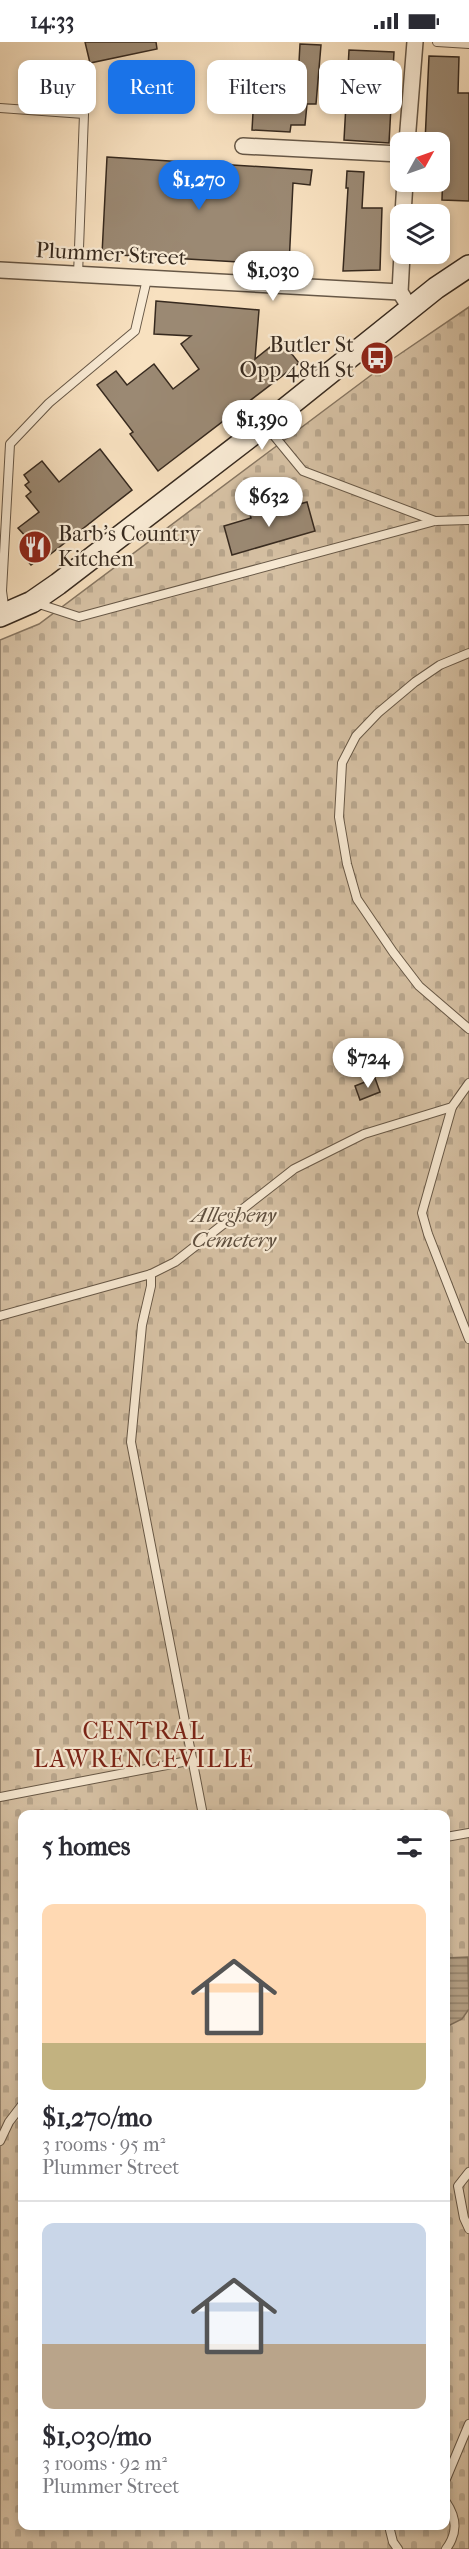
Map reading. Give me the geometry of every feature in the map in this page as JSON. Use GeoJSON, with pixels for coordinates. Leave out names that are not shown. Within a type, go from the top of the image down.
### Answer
{"type":"FeatureCollection","features":[{"type":"Feature","properties":{"kind":"main road"},"geometry":{"type":"LineString","coordinates":[[3,616],[32,602],[264,425],[405,300],[469,267]]}},
{"type":"Feature","properties":{"kind":"street"},"geometry":{"type":"LineString","coordinates":[[408,132],[415,42]]}},
{"type":"Feature","properties":{"kind":"street"},"geometry":{"type":"LineString","coordinates":[[243,146],[390,153]]}},
{"type":"Feature","properties":{"kind":"street"},"geometry":{"type":"LineString","coordinates":[[403,264],[405,300]]}},
{"type":"Feature","properties":{"kind":"street","name":"Plummer Street"},"geometry":{"type":"LineString","coordinates":[[0,270],[147,279],[405,300]]}},
{"type":"Feature","properties":{"kind":"lane"},"geometry":{"type":"LineString","coordinates":[[437,42],[469,44]]}},
{"type":"Feature","properties":{"kind":"lane"},"geometry":{"type":"LineString","coordinates":[[0,108],[84,114],[78,275]]}},
{"type":"Feature","properties":{"kind":"lane"},"geometry":{"type":"LineString","coordinates":[[3,616],[2,591],[10,444],[49,403],[135,331],[147,279]]}},
{"type":"Feature","properties":{"kind":"lane"},"geometry":{"type":"LineString","coordinates":[[264,425],[303,471],[435,521]]}},
{"type":"Feature","properties":{"kind":"lane"},"geometry":{"type":"LineString","coordinates":[[32,602],[79,617],[435,521],[469,520]]}},
{"type":"Feature","properties":{"kind":"lane"},"geometry":{"type":"LineString","coordinates":[[469,652],[440,665],[415,682],[378,712],[356,736],[342,763],[339,817],[347,864],[357,899],[419,986],[469,1029]]}},
{"type":"Feature","properties":{"kind":"lane"},"geometry":{"type":"LineString","coordinates":[[469,1083],[453,1107],[422,1213],[469,1339]]}},
{"type":"Feature","properties":{"kind":"lane"},"geometry":{"type":"LineString","coordinates":[[0,1316],[151,1274],[175,1262],[294,1169],[364,1134],[453,1107]]}},
{"type":"Feature","properties":{"kind":"lane"},"geometry":{"type":"LineString","coordinates":[[151,1274],[151,1286],[142,1325],[131,1442],[202,1810]]}},
{"type":"Feature","properties":{"kind":"lane"},"geometry":{"type":"LineString","coordinates":[[0,1797],[193,1761]]}},
{"type":"Feature","properties":{"kind":"lane"},"geometry":{"type":"LineString","coordinates":[[450,1836],[469,1833]]}},
{"type":"Feature","properties":{"kind":"lane"},"geometry":{"type":"LineString","coordinates":[[0,2141],[9,2122],[18,2110]]}},
{"type":"Feature","properties":{"kind":"lane"},"geometry":{"type":"LineString","coordinates":[[469,2172],[458,2186],[464,2218],[469,2229]]}},
{"type":"Feature","properties":{"kind":"lane"},"geometry":{"type":"LineString","coordinates":[[450,2469],[469,2424]]}},
{"type":"Feature","properties":{"kind":"lane"},"geometry":{"type":"LineString","coordinates":[[446,2549],[452,2542],[455,2525],[450,2508]]}},
{"type":"Feature","properties":{"kind":"lane"},"geometry":{"type":"LineString","coordinates":[[390,2530],[393,2542],[398,2549]]}},
{"type":"Feature","properties":{"kind":"green space","name":"Allegheny Cemetery"},"geometry":{"type":"Polygon","coordinates":[[[469,307],[469,2549],[0,2549],[0,640],[39,624],[394,358],[469,307]]]}},
{"type":"Feature","properties":{"kind":"shaded area"},"geometry":{"type":"Polygon","coordinates":[[[468,1957],[469,2009],[462,2019],[450,2025],[450,1958],[468,1957]]]}},
{"type":"Feature","properties":{"kind":"building"},"geometry":{"type":"Polygon","coordinates":[[[85,42],[156,42],[157,49],[96,62],[89,60],[85,42]]]}},
{"type":"Feature","properties":{"kind":"building"},"geometry":{"type":"Polygon","coordinates":[[[300,44],[321,45],[316,104],[307,104],[307,60],[299,60],[300,44]]]}},
{"type":"Feature","properties":{"kind":"building"},"geometry":{"type":"Polygon","coordinates":[[[349,50],[394,52],[394,60],[348,60],[349,50]]]}},
{"type":"Feature","properties":{"kind":"building"},"geometry":{"type":"Polygon","coordinates":[[[429,56],[459,57],[458,93],[469,93],[469,201],[442,200],[442,192],[450,192],[450,132],[425,132],[429,56]]]}},
{"type":"Feature","properties":{"kind":"building"},"geometry":{"type":"Polygon","coordinates":[[[253,114],[306,114],[305,125],[291,125],[290,132],[252,130],[253,114]]]}},
{"type":"Feature","properties":{"kind":"building"},"geometry":{"type":"Polygon","coordinates":[[[345,114],[391,114],[389,143],[344,140],[345,114]]]}},
{"type":"Feature","properties":{"kind":"building"},"geometry":{"type":"Polygon","coordinates":[[[107,157],[312,170],[310,185],[293,183],[289,265],[102,254],[107,157]]]}},
{"type":"Feature","properties":{"kind":"building"},"geometry":{"type":"Polygon","coordinates":[[[347,171],[364,172],[362,208],[382,208],[380,270],[343,271],[347,171]]]}},
{"type":"Feature","properties":{"kind":"building"},"geometry":{"type":"Polygon","coordinates":[[[156,301],[259,310],[255,359],[280,339],[299,363],[158,471],[130,434],[133,432],[97,385],[116,371],[127,385],[154,364],[173,389],[199,369],[181,344],[191,336],[154,334],[156,301]]]}},
{"type":"Feature","properties":{"kind":"building"},"geometry":{"type":"Polygon","coordinates":[[[100,449],[132,490],[43,560],[41,558],[31,565],[22,554],[21,543],[27,538],[18,528],[39,512],[26,496],[31,492],[25,485],[29,482],[24,475],[42,461],[59,482],[100,449]]]}},
{"type":"Feature","properties":{"kind":"building"},"geometry":{"type":"Polygon","coordinates":[[[307,502],[315,531],[232,555],[224,526],[251,518],[249,511],[265,506],[267,513],[307,502]]]}},
{"type":"Feature","properties":{"kind":"building"},"geometry":{"type":"Polygon","coordinates":[[[375,1078],[380,1092],[360,1100],[355,1086],[375,1078]]]}},
{"type":"Feature","properties":{"kind":"place","name":"Butler St Opp 48th St"},"geometry":{"type":"Point","coordinates":[377,358]}},
{"type":"Feature","properties":{"kind":"place","name":"Barb's Country Kitchen"},"geometry":{"type":"Point","coordinates":[35,547]}},
{"type":"Feature","properties":{"kind":"district","name":"CENTRAL LAWRENCEVILLE"},"geometry":{"type":"Point","coordinates":[144,1745]}}]}
